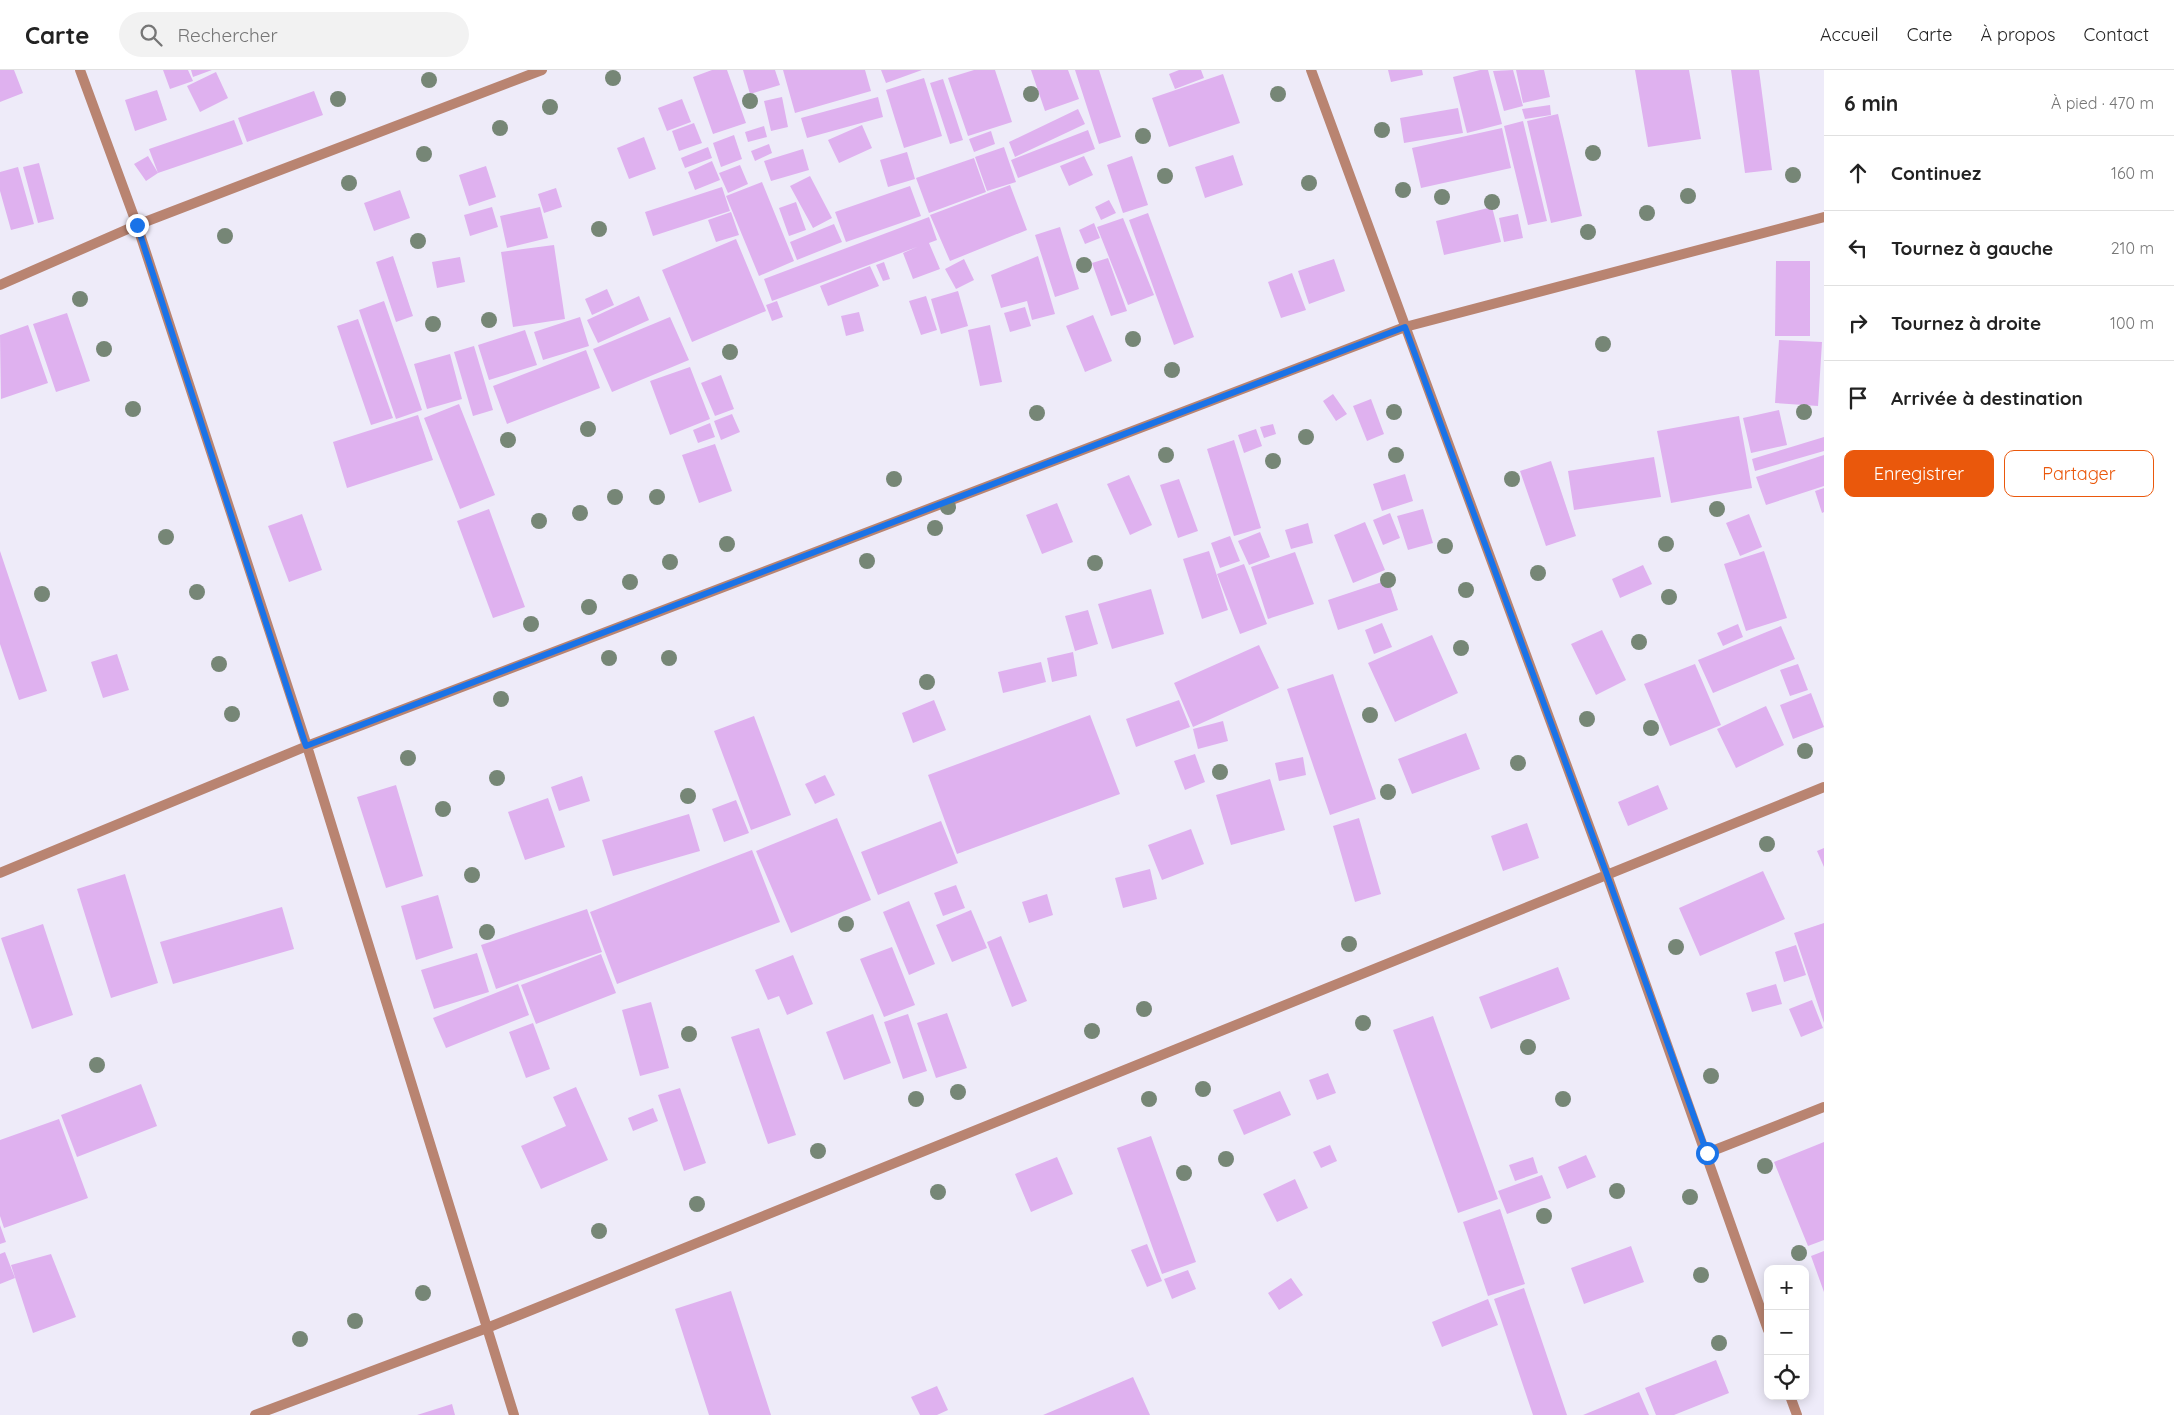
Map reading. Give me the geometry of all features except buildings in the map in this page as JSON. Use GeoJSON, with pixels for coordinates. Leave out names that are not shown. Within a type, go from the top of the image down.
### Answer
{"type":"FeatureCollection","features":[{"type":"Feature","properties":{"kind":"street"},"geometry":{"type":"LineString","coordinates":[[80,70],[137,225],[306,746],[514,1415]]}},
{"type":"Feature","properties":{"kind":"street"},"geometry":{"type":"LineString","coordinates":[[0,284],[137,225],[542,70]]}},
{"type":"Feature","properties":{"kind":"street"},"geometry":{"type":"LineString","coordinates":[[1311,70],[1607,875],[1764,1318]]}},
{"type":"Feature","properties":{"kind":"street"},"geometry":{"type":"LineString","coordinates":[[0,873],[306,746],[1405,327],[1824,217]]}},
{"type":"Feature","properties":{"kind":"street"},"geometry":{"type":"LineString","coordinates":[[255,1415],[487,1328],[1824,787]]}},
{"type":"Feature","properties":{"kind":"street"},"geometry":{"type":"LineString","coordinates":[[1707,1153],[1824,1107]]}},
{"type":"Feature","properties":{"kind":"street"},"geometry":{"type":"LineString","coordinates":[[1791,1400],[1797,1415]]}},
{"type":"Feature","properties":{"kind":"route"},"geometry":{"type":"LineString","coordinates":[[137,225],[306,746],[1405,327],[1607,875],[1707,1153]]}}]}
